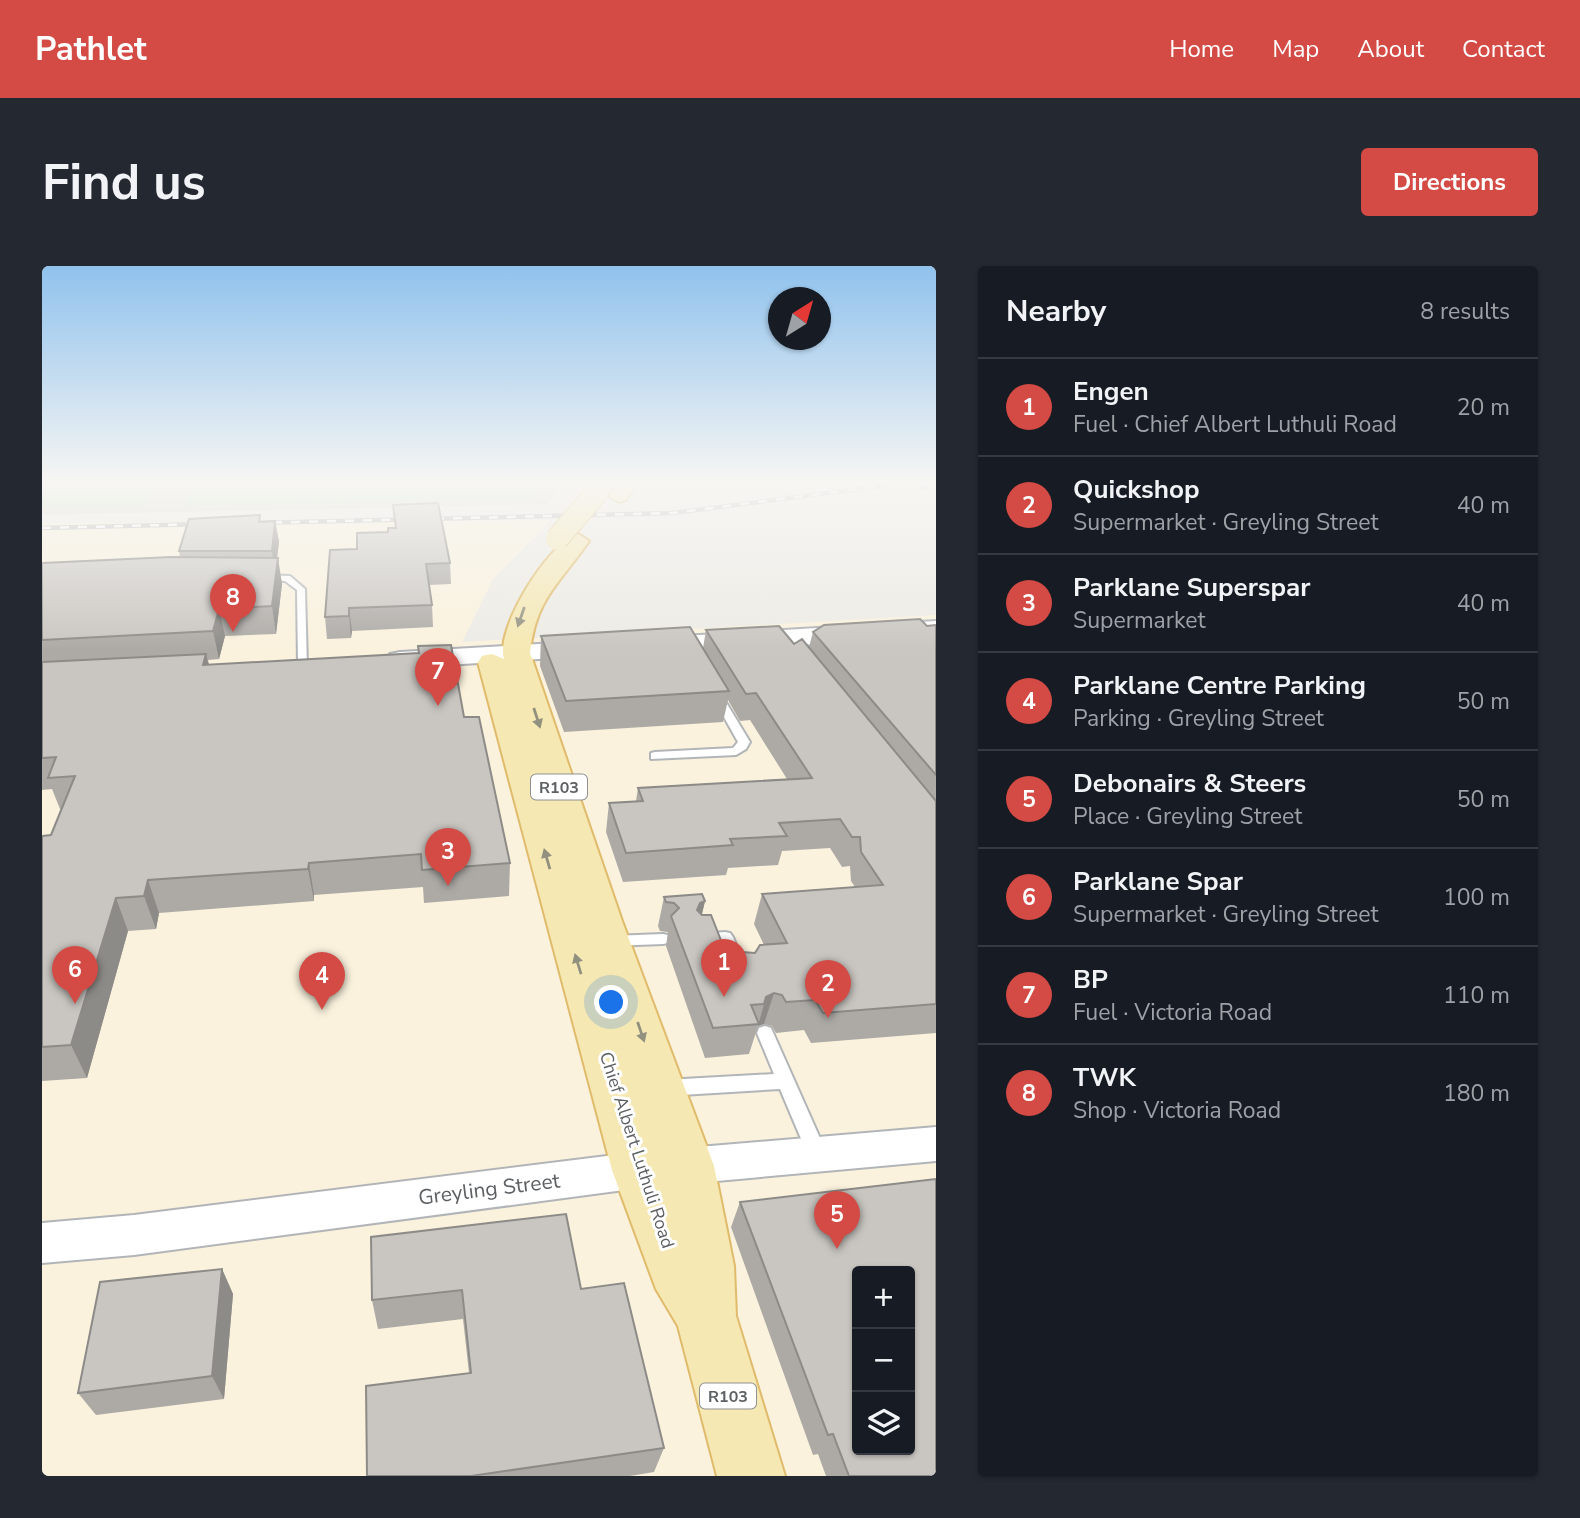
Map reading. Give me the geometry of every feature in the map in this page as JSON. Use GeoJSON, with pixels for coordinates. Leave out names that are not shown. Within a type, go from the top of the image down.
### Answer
{"type":"FeatureCollection","features":[{"type":"Feature","properties":{"kind":"main road","name":"R103"},"geometry":{"type":"LineString","coordinates":[[499,639],[504,600],[569,537]]}},
{"type":"Feature","properties":{"kind":"main road","name":"R103"},"geometry":{"type":"LineString","coordinates":[[499,639],[517,627],[526,603],[567,540]]}},
{"type":"Feature","properties":{"kind":"main road"},"geometry":{"type":"LineString","coordinates":[[368,662],[499,639],[690,650],[927,634]]}},
{"type":"Feature","properties":{"kind":"main road","name":"Chief Albert Luthuli Road"},"geometry":{"type":"LineString","coordinates":[[499,639],[660,1088],[663,1168],[677,1269],[706,1315],[751,1476]]}},
{"type":"Feature","properties":{"kind":"main road","name":"Chief Albert Luthuli Road"},"geometry":{"type":"LineString","coordinates":[[499,639],[566,925],[663,1168]]}},
{"type":"Feature","properties":{"kind":"street","name":"Greyling Street"},"geometry":{"type":"LineString","coordinates":[[42,1243],[134,1235],[663,1168],[936,1144]]}},
{"type":"Feature","properties":{"kind":"lane"},"geometry":{"type":"LineString","coordinates":[[255,577],[291,580],[299,585],[303,598],[303,665]]}},
{"type":"Feature","properties":{"kind":"lane"},"geometry":{"type":"LineString","coordinates":[[655,756],[736,751],[742,747],[744,742],[712,688]]}},
{"type":"Feature","properties":{"kind":"lane"},"geometry":{"type":"LineString","coordinates":[[701,938],[725,936],[741,976]]}},
{"type":"Feature","properties":{"kind":"lane"},"geometry":{"type":"LineString","coordinates":[[609,941],[663,939]]}},
{"type":"Feature","properties":{"kind":"lane"},"geometry":{"type":"LineString","coordinates":[[765,1033],[818,1155]]}},
{"type":"Feature","properties":{"kind":"lane"},"geometry":{"type":"LineString","coordinates":[[660,1088],[786,1081]]}},
{"type":"Feature","properties":{"kind":"shaded area"},"geometry":{"type":"Polygon","coordinates":[[[42,537],[534,537],[493,579],[462,642],[936,615],[936,1476],[42,1476],[42,537]]]}},
{"type":"Feature","properties":{"kind":"building"},"geometry":{"type":"Polygon","coordinates":[[[183,537],[273,537],[272,551],[179,551],[183,537]]]}},
{"type":"Feature","properties":{"kind":"building"},"geometry":{"type":"Polygon","coordinates":[[[357,537],[445,537],[450,563],[426,564],[432,605],[349,608],[349,616],[325,617],[330,550],[357,549],[357,537]]]}},
{"type":"Feature","properties":{"kind":"building"},"geometry":{"type":"Polygon","coordinates":[[[171,557],[278,558],[272,606],[219,609],[213,631],[42,640],[42,563],[171,557]]]}},
{"type":"Feature","properties":{"kind":"building"},"geometry":{"type":"Polygon","coordinates":[[[920,619],[927,626],[936,625],[936,775],[813,632],[824,625],[920,619]]]}},
{"type":"Feature","properties":{"kind":"building"},"geometry":{"type":"Polygon","coordinates":[[[779,626],[794,644],[802,639],[936,801],[936,1004],[823,1013],[815,1000],[786,1002],[782,995],[774,993],[766,997],[764,1004],[751,1005],[759,1024],[713,1028],[671,916],[679,908],[674,903],[666,902],[664,897],[702,894],[705,901],[700,903],[697,910],[702,915],[711,915],[724,948],[739,947],[742,952],[755,953],[760,945],[787,943],[762,894],[883,885],[861,852],[860,837],[852,837],[840,819],[779,823],[787,836],[730,839],[733,845],[626,853],[609,803],[643,801],[638,788],[812,778],[756,693],[746,694],[706,630],[779,626]]]}},
{"type":"Feature","properties":{"kind":"building"},"geometry":{"type":"Polygon","coordinates":[[[690,627],[729,691],[566,701],[541,636],[690,627]]]}},
{"type":"Feature","properties":{"kind":"building"},"geometry":{"type":"Polygon","coordinates":[[[451,645],[464,717],[479,717],[510,863],[422,870],[421,854],[309,863],[308,869],[148,880],[144,896],[116,898],[71,1045],[42,1047],[42,836],[51,835],[75,776],[48,778],[56,757],[42,758],[42,662],[206,654],[203,665],[419,653],[418,646],[451,645]]]}},
{"type":"Feature","properties":{"kind":"building"},"geometry":{"type":"Polygon","coordinates":[[[936,1179],[936,1476],[849,1476],[833,1434],[828,1435],[740,1202],[936,1179]]]}},
{"type":"Feature","properties":{"kind":"building"},"geometry":{"type":"Polygon","coordinates":[[[566,1214],[581,1289],[624,1283],[664,1448],[471,1476],[367,1476],[366,1386],[471,1373],[462,1290],[372,1300],[371,1237],[566,1214]]]}},
{"type":"Feature","properties":{"kind":"building"},"geometry":{"type":"Polygon","coordinates":[[[222,1269],[212,1376],[78,1393],[100,1282],[222,1269]]]}},
{"type":"Feature","properties":{"kind":"place","name":"TWK"},"geometry":{"type":"Point","coordinates":[233,632]}},
{"type":"Feature","properties":{"kind":"place","name":"BP"},"geometry":{"type":"Point","coordinates":[438,706]}},
{"type":"Feature","properties":{"kind":"place","name":"Parklane Superspar"},"geometry":{"type":"Point","coordinates":[448,886]}},
{"type":"Feature","properties":{"kind":"place","name":"Engen"},"geometry":{"type":"Point","coordinates":[724,997]}},
{"type":"Feature","properties":{"kind":"place","name":"Parklane Spar"},"geometry":{"type":"Point","coordinates":[75,1004]}},
{"type":"Feature","properties":{"kind":"place","name":"Parklane Centre Parking"},"geometry":{"type":"Point","coordinates":[322,1010]}},
{"type":"Feature","properties":{"kind":"place","name":"Quickshop"},"geometry":{"type":"Point","coordinates":[828,1018]}},
{"type":"Feature","properties":{"kind":"place","name":"Debonairs & Steers"},"geometry":{"type":"Point","coordinates":[837,1249]}}]}
